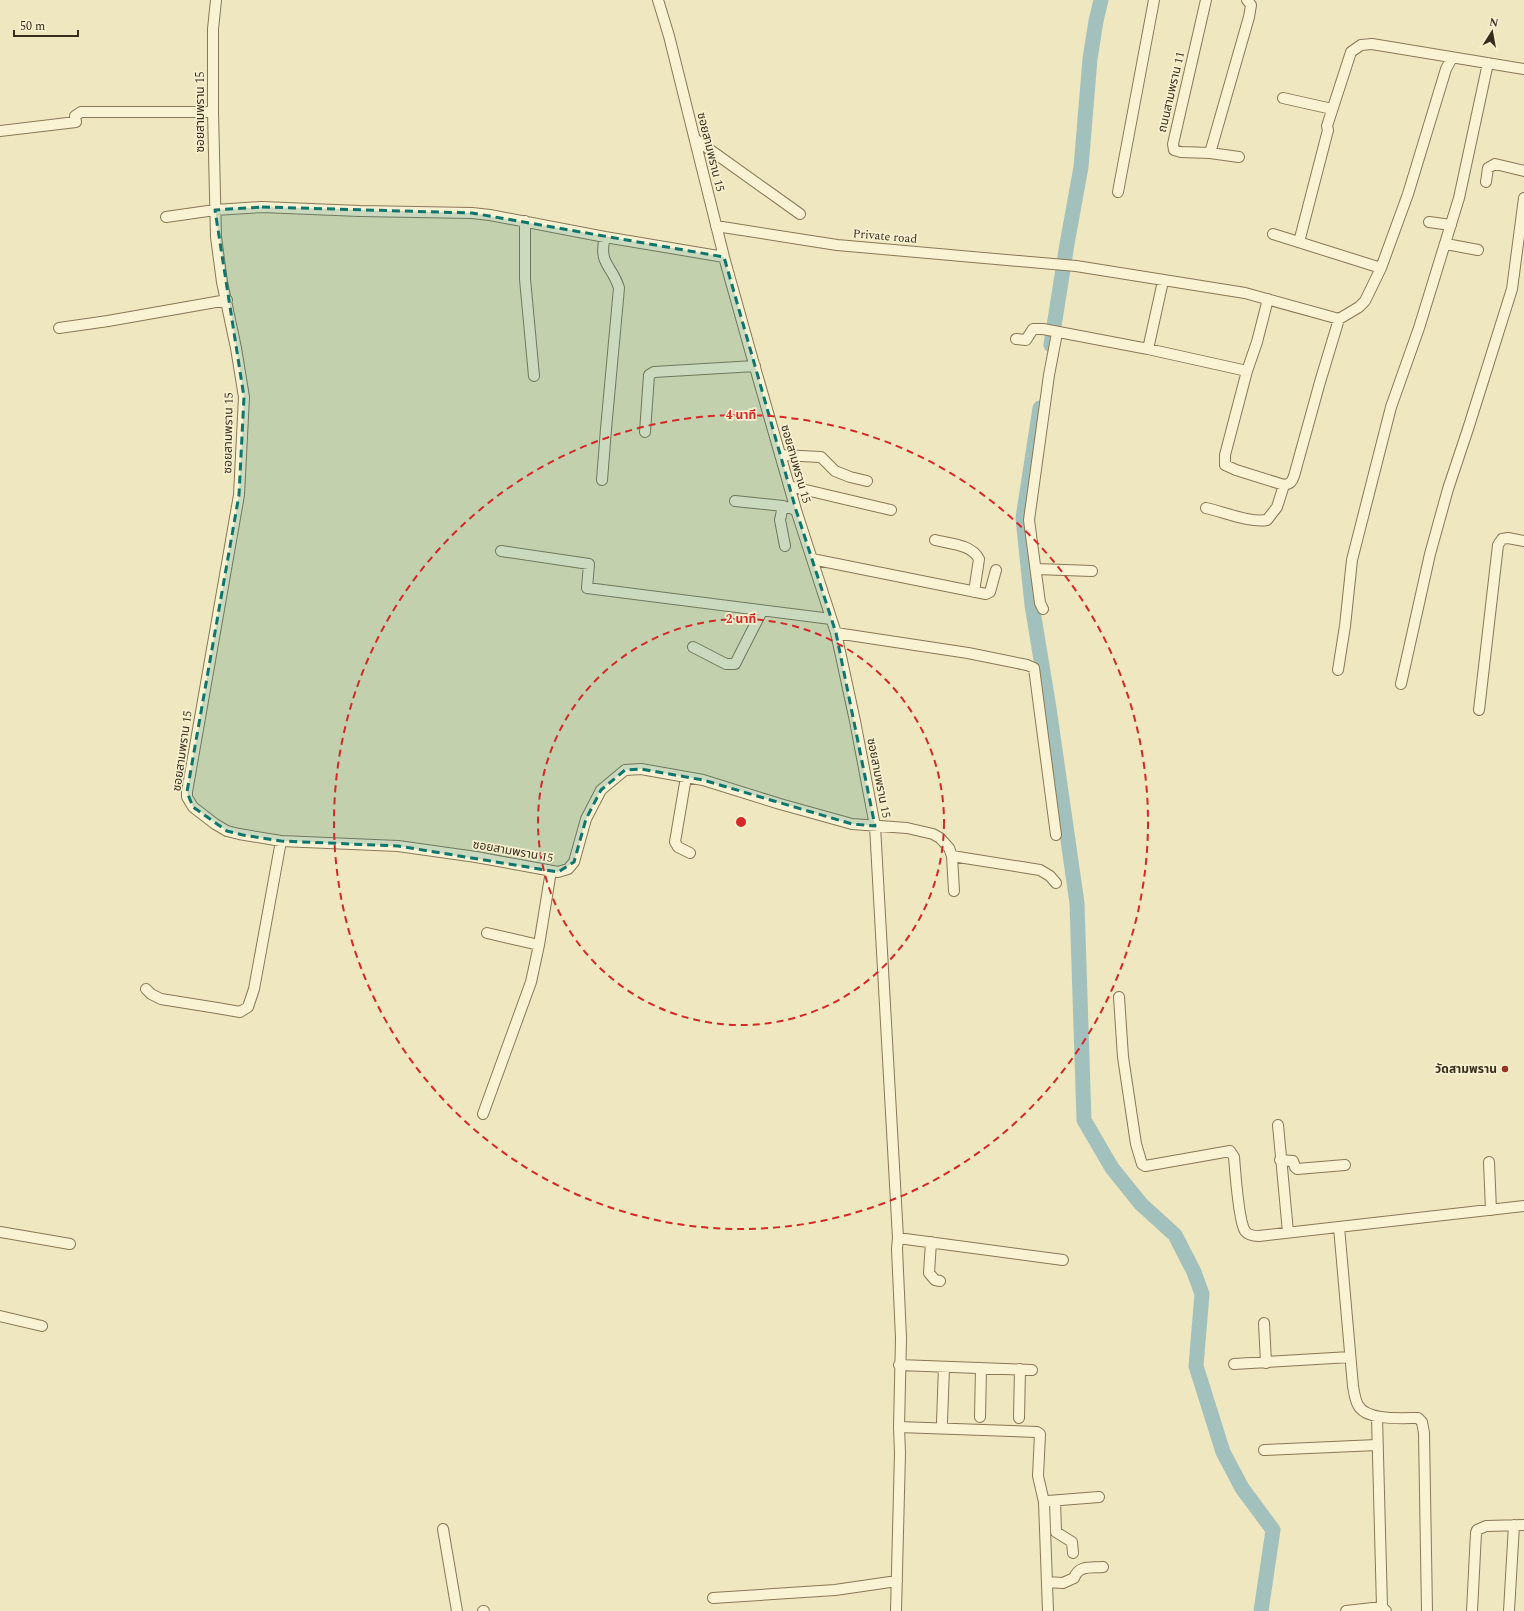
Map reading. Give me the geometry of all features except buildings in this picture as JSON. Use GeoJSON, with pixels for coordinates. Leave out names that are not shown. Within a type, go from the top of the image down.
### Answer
{"type":"FeatureCollection","features":[{"type":"Feature","properties":{"kind":"street","name":"ซอยสามพราน 15"},"geometry":{"type":"LineString","coordinates":[[216,0],[213,29],[215,210],[220,268],[244,397],[239,495],[228,568],[187,797],[193,807],[215,824],[227,831],[281,841],[398,846],[476,857],[558,872],[568,869],[574,862],[586,819],[601,790],[625,770],[641,769],[703,780],[780,804],[852,824],[875,826],[836,633],[796,510],[724,257],[669,36],[658,0]]}},
{"type":"Feature","properties":{"kind":"street"},"geometry":{"type":"LineString","coordinates":[[1118,192],[1154,0]]}},
{"type":"Feature","properties":{"kind":"street","name":"ถนนสามพราน 11"},"geometry":{"type":"LineString","coordinates":[[1206,0],[1173,144],[1174,150],[1181,152],[1210,153],[1239,157]]}},
{"type":"Feature","properties":{"kind":"street"},"geometry":{"type":"LineString","coordinates":[[1210,153],[1249,16],[1250,5],[1247,0]]}},
{"type":"Feature","properties":{"kind":"street"},"geometry":{"type":"LineString","coordinates":[[1299,242],[1328,130],[1327,126],[1351,52],[1361,45],[1372,44],[1524,69]]}},
{"type":"Feature","properties":{"kind":"street"},"geometry":{"type":"LineString","coordinates":[[1268,299],[1225,455],[1225,465],[1236,470],[1284,485],[1289,484],[1294,476],[1339,320],[1359,307],[1365,301],[1381,268],[1408,194],[1446,69],[1452,58]]}},
{"type":"Feature","properties":{"kind":"street"},"geometry":{"type":"LineString","coordinates":[[1338,670],[1345,626],[1352,560],[1387,421],[1446,244],[1459,198],[1488,63]]}},
{"type":"Feature","properties":{"kind":"street"},"geometry":{"type":"LineString","coordinates":[[1283,98],[1332,109]]}},
{"type":"Feature","properties":{"kind":"street"},"geometry":{"type":"LineString","coordinates":[[0,131],[76,122],[75,116],[81,112],[213,112]]}},
{"type":"Feature","properties":{"kind":"street"},"geometry":{"type":"LineString","coordinates":[[695,139],[800,214]]}},
{"type":"Feature","properties":{"kind":"street"},"geometry":{"type":"LineString","coordinates":[[1486,182],[1488,168],[1495,164],[1524,171]]}},
{"type":"Feature","properties":{"kind":"street"},"geometry":{"type":"LineString","coordinates":[[1401,684],[1430,554],[1448,489],[1512,289],[1524,198]]}},
{"type":"Feature","properties":{"kind":"street"},"geometry":{"type":"LineString","coordinates":[[166,217],[215,210],[262,207],[472,213],[605,238],[724,257]]}},
{"type":"Feature","properties":{"kind":"street"},"geometry":{"type":"LineString","coordinates":[[525,222],[525,279],[534,376]]}},
{"type":"Feature","properties":{"kind":"street"},"geometry":{"type":"LineString","coordinates":[[1429,222],[1451,225]]}},
{"type":"Feature","properties":{"kind":"street","name":"Private road"},"geometry":{"type":"LineString","coordinates":[[716,226],[837,245],[1076,266],[1245,294],[1268,299],[1339,320]]}},
{"type":"Feature","properties":{"kind":"street"},"geometry":{"type":"LineString","coordinates":[[1274,234],[1381,268]]}},
{"type":"Feature","properties":{"kind":"street"},"geometry":{"type":"LineString","coordinates":[[602,480],[619,288],[616,278],[603,256],[602,248],[605,238]]}},
{"type":"Feature","properties":{"kind":"street"},"geometry":{"type":"LineString","coordinates":[[1446,244],[1478,250]]}},
{"type":"Feature","properties":{"kind":"street"},"geometry":{"type":"LineString","coordinates":[[1148,350],[1164,281]]}},
{"type":"Feature","properties":{"kind":"street"},"geometry":{"type":"LineString","coordinates":[[59,328],[227,300]]}},
{"type":"Feature","properties":{"kind":"street"},"geometry":{"type":"LineString","coordinates":[[1016,340],[1026,340],[1033,329],[1042,329],[1055,333],[1148,350],[1247,371]]}},
{"type":"Feature","properties":{"kind":"street"},"geometry":{"type":"LineString","coordinates":[[1043,609],[1040,603],[1030,520],[1055,333]]}},
{"type":"Feature","properties":{"kind":"street"},"geometry":{"type":"LineString","coordinates":[[645,432],[649,375],[654,372],[755,366]]}},
{"type":"Feature","properties":{"kind":"street"},"geometry":{"type":"LineString","coordinates":[[780,455],[821,457],[836,471],[867,482]]}},
{"type":"Feature","properties":{"kind":"street"},"geometry":{"type":"LineString","coordinates":[[1206,508],[1256,520],[1267,520],[1277,507],[1284,485]]}},
{"type":"Feature","properties":{"kind":"street"},"geometry":{"type":"LineString","coordinates":[[789,486],[891,510]]}},
{"type":"Feature","properties":{"kind":"street"},"geometry":{"type":"LineString","coordinates":[[735,501],[783,506],[796,510]]}},
{"type":"Feature","properties":{"kind":"street"},"geometry":{"type":"LineString","coordinates":[[783,506],[780,520],[785,546]]}},
{"type":"Feature","properties":{"kind":"street"},"geometry":{"type":"LineString","coordinates":[[1479,710],[1498,545],[1502,539],[1508,538],[1524,541]]}},
{"type":"Feature","properties":{"kind":"street"},"geometry":{"type":"LineString","coordinates":[[936,540],[966,548],[976,554],[980,559],[974,592]]}},
{"type":"Feature","properties":{"kind":"street"},"geometry":{"type":"LineString","coordinates":[[500,551],[589,564],[587,588],[831,619]]}},
{"type":"Feature","properties":{"kind":"street"},"geometry":{"type":"LineString","coordinates":[[812,559],[986,594],[990,592],[996,570]]}},
{"type":"Feature","properties":{"kind":"street"},"geometry":{"type":"LineString","coordinates":[[1036,569],[1092,571]]}},
{"type":"Feature","properties":{"kind":"street"},"geometry":{"type":"LineString","coordinates":[[693,647],[726,664],[735,664],[762,611]]}},
{"type":"Feature","properties":{"kind":"street"},"geometry":{"type":"LineString","coordinates":[[836,633],[968,653],[1032,666],[1035,671],[1056,835]]}},
{"type":"Feature","properties":{"kind":"street"},"geometry":{"type":"LineString","coordinates":[[686,777],[675,842],[678,847],[690,853]]}},
{"type":"Feature","properties":{"kind":"street"},"geometry":{"type":"LineString","coordinates":[[896,1611],[900,1453],[898,1238],[875,826],[907,828],[933,834],[940,838],[949,848],[952,856],[954,891]]}},
{"type":"Feature","properties":{"kind":"street"},"geometry":{"type":"LineString","coordinates":[[146,989],[151,994],[161,999],[240,1012],[248,1007],[254,989],[281,841]]}},
{"type":"Feature","properties":{"kind":"street"},"geometry":{"type":"LineString","coordinates":[[952,856],[1040,870],[1050,876],[1056,883]]}},
{"type":"Feature","properties":{"kind":"street"},"geometry":{"type":"LineString","coordinates":[[482,1114],[526,999],[539,945],[551,871]]}},
{"type":"Feature","properties":{"kind":"street"},"geometry":{"type":"LineString","coordinates":[[487,933],[539,945]]}},
{"type":"Feature","properties":{"kind":"street"},"geometry":{"type":"LineString","coordinates":[[1119,997],[1123,1057],[1136,1144],[1142,1164],[1144,1166],[1151,1165],[1230,1151],[1234,1157],[1242,1220],[1245,1231],[1251,1235],[1258,1236],[1524,1206]]}},
{"type":"Feature","properties":{"kind":"street"},"geometry":{"type":"LineString","coordinates":[[1278,1125],[1280,1160],[1288,1232]]}},
{"type":"Feature","properties":{"kind":"street"},"geometry":{"type":"LineString","coordinates":[[1280,1160],[1293,1161],[1297,1169],[1345,1165]]}},
{"type":"Feature","properties":{"kind":"street"},"geometry":{"type":"LineString","coordinates":[[1489,1162],[1491,1210]]}},
{"type":"Feature","properties":{"kind":"street"},"geometry":{"type":"LineString","coordinates":[[1339,1227],[1353,1386],[1358,1406],[1364,1412],[1377,1417],[1418,1418],[1422,1422],[1424,1433],[1427,1611]]}},
{"type":"Feature","properties":{"kind":"street"},"geometry":{"type":"LineString","coordinates":[[0,1232],[70,1244]]}},
{"type":"Feature","properties":{"kind":"street"},"geometry":{"type":"LineString","coordinates":[[898,1238],[1063,1260]]}},
{"type":"Feature","properties":{"kind":"street"},"geometry":{"type":"LineString","coordinates":[[932,1242],[929,1273],[935,1280],[940,1281]]}},
{"type":"Feature","properties":{"kind":"street"},"geometry":{"type":"LineString","coordinates":[[0,1316],[42,1326]]}},
{"type":"Feature","properties":{"kind":"street"},"geometry":{"type":"LineString","coordinates":[[1264,1323],[1266,1363]]}},
{"type":"Feature","properties":{"kind":"street"},"geometry":{"type":"LineString","coordinates":[[1234,1364],[1350,1357]]}},
{"type":"Feature","properties":{"kind":"street"},"geometry":{"type":"LineString","coordinates":[[899,1365],[1032,1370]]}},
{"type":"Feature","properties":{"kind":"street"},"geometry":{"type":"LineString","coordinates":[[942,1422],[944,1367]]}},
{"type":"Feature","properties":{"kind":"street"},"geometry":{"type":"LineString","coordinates":[[980,1417],[981,1368]]}},
{"type":"Feature","properties":{"kind":"street"},"geometry":{"type":"LineString","coordinates":[[1018,1418],[1020,1369]]}},
{"type":"Feature","properties":{"kind":"street"},"geometry":{"type":"LineString","coordinates":[[1346,1611],[1384,1609],[1377,1417]]}},
{"type":"Feature","properties":{"kind":"street"},"geometry":{"type":"LineString","coordinates":[[899,1427],[1039,1433],[1038,1476],[1044,1502],[1048,1611]]}},
{"type":"Feature","properties":{"kind":"street"},"geometry":{"type":"LineString","coordinates":[[1264,1450],[1377,1445]]}},
{"type":"Feature","properties":{"kind":"street"},"geometry":{"type":"LineString","coordinates":[[1044,1502],[1099,1498]]}},
{"type":"Feature","properties":{"kind":"street"},"geometry":{"type":"LineString","coordinates":[[1055,1501],[1056,1532],[1072,1542],[1074,1553]]}},
{"type":"Feature","properties":{"kind":"street"},"geometry":{"type":"LineString","coordinates":[[1472,1611],[1477,1530],[1486,1526],[1519,1525],[1509,1611]]}},
{"type":"Feature","properties":{"kind":"street"},"geometry":{"type":"LineString","coordinates":[[443,1529],[457,1611]]}},
{"type":"Feature","properties":{"kind":"street"},"geometry":{"type":"LineString","coordinates":[[1047,1582],[1062,1583],[1074,1578],[1076,1572],[1086,1567],[1103,1567]]}},
{"type":"Feature","properties":{"kind":"street"},"geometry":{"type":"LineString","coordinates":[[713,1598],[836,1590],[897,1582]]}},
{"type":"Feature","properties":{"kind":"highlighted area"},"geometry":{"type":"Polygon","coordinates":[[[262,207],[472,213],[724,257],[796,510],[836,633],[875,826],[852,824],[703,780],[641,769],[625,770],[601,790],[586,819],[574,862],[558,872],[398,846],[281,841],[243,835],[227,831],[193,807],[187,792],[239,495],[244,397],[215,210],[262,207]]]}},
{"type":"Feature","properties":{"kind":"waterway"},"geometry":{"type":"LineString","coordinates":[[1051,345],[1081,167],[1090,59],[1101,0]]}},
{"type":"Feature","properties":{"kind":"waterway"},"geometry":{"type":"LineString","coordinates":[[1040,408],[1023,518],[1032,605],[1049,708],[1077,903],[1084,1120],[1112,1168],[1141,1204],[1175,1235],[1194,1272],[1202,1294],[1196,1366],[1223,1452],[1242,1488],[1273,1530],[1261,1611]]}},
{"type":"Feature","properties":{"kind":"place","name":"วัดสามพราน"},"geometry":{"type":"Point","coordinates":[1505,1069]}}]}
